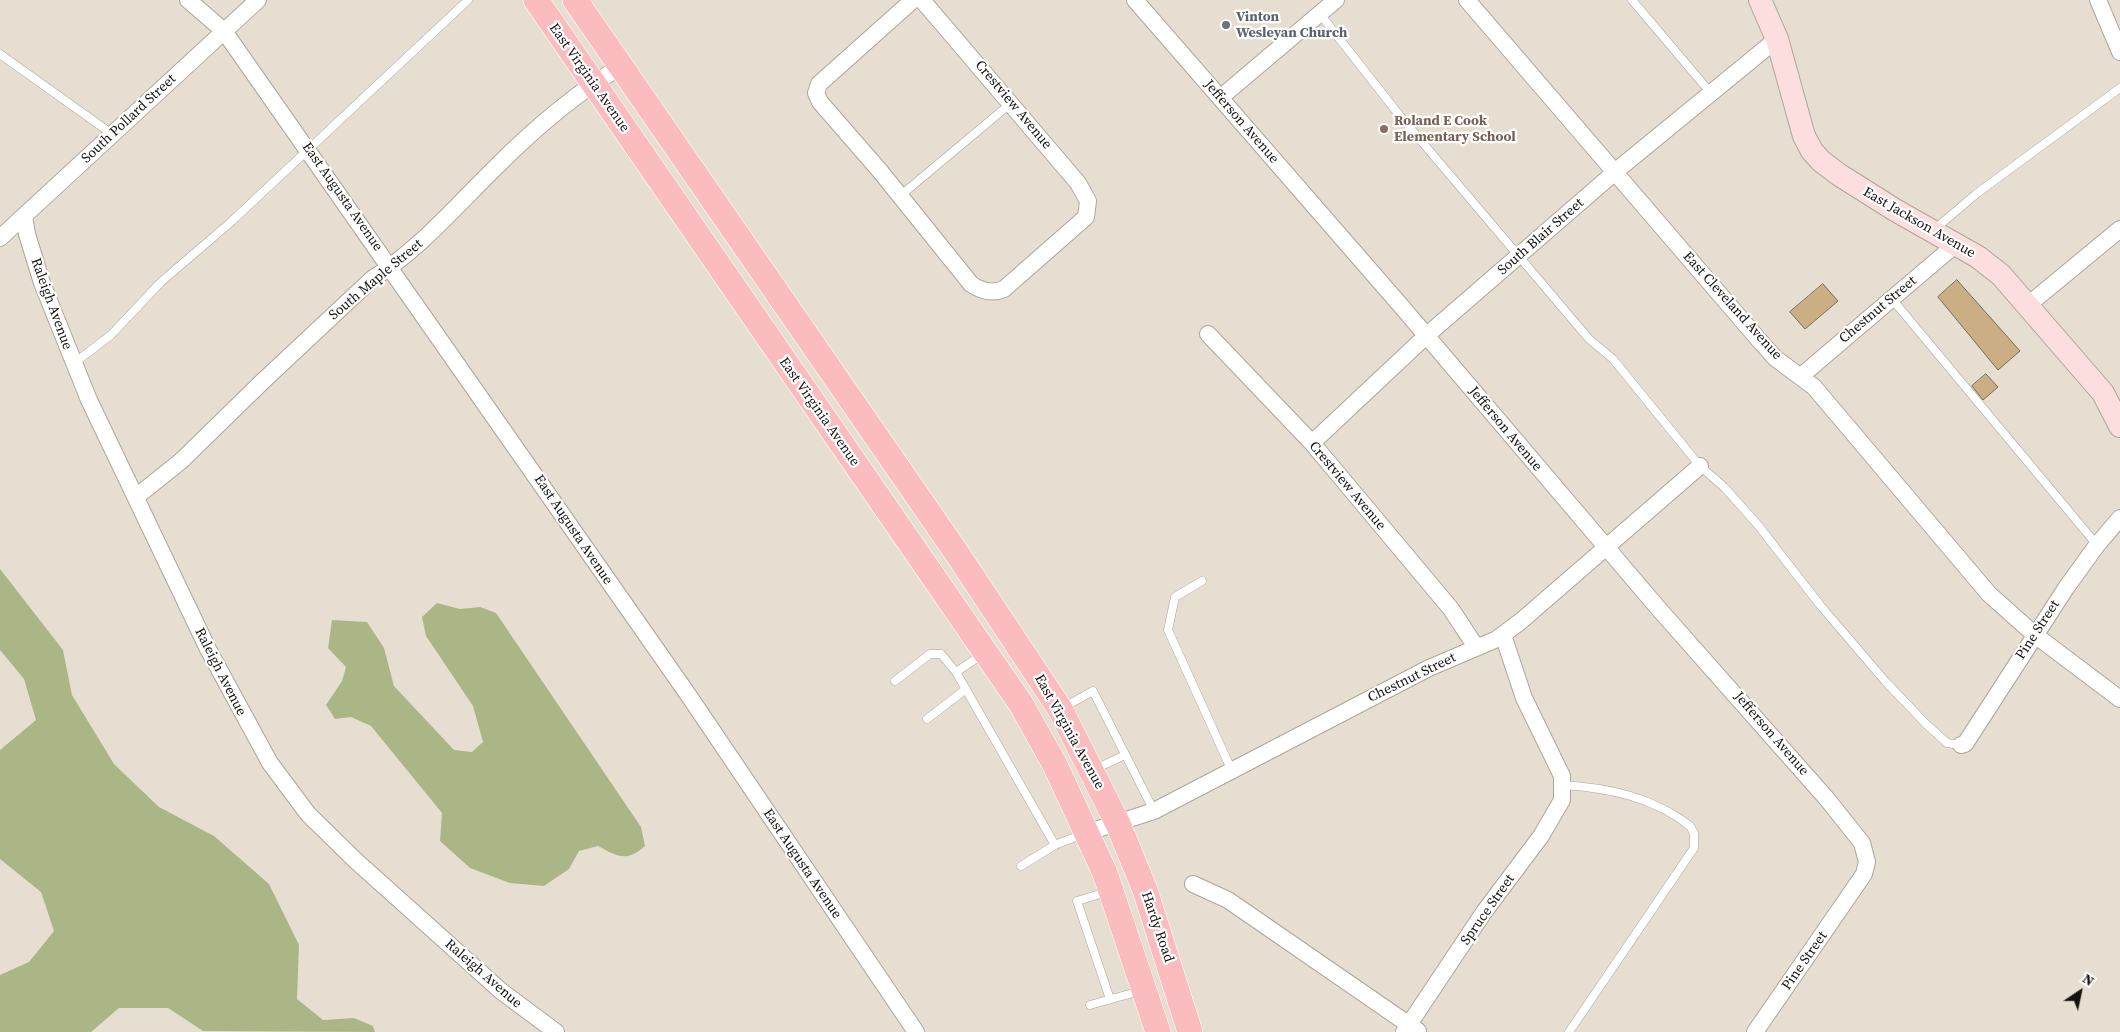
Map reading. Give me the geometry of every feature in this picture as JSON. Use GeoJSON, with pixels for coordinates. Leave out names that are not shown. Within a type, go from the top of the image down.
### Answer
{"type":"FeatureCollection","features":[{"type":"Feature","properties":{"kind":"main road","name":"East Virginia Avenue"},"geometry":{"type":"LineString","coordinates":[[536,0],[1020,704],[1055,765],[1086,833]]}},
{"type":"Feature","properties":{"kind":"main road","name":"East Virginia Avenue"},"geometry":{"type":"LineString","coordinates":[[575,0],[956,552],[1060,709],[1118,824]]}},
{"type":"Feature","properties":{"kind":"main road","name":"Hardy Road"},"geometry":{"type":"LineString","coordinates":[[1118,824],[1145,890],[1190,1032]]}},
{"type":"Feature","properties":{"kind":"main road"},"geometry":{"type":"LineString","coordinates":[[1086,833],[1111,890],[1158,1032]]}},
{"type":"Feature","properties":{"kind":"street","name":"East Augusta Avenue"},"geometry":{"type":"LineString","coordinates":[[188,0],[224,31],[308,149],[689,696],[916,1032]]}},
{"type":"Feature","properties":{"kind":"street","name":"South Pollard Street"},"geometry":{"type":"LineString","coordinates":[[0,238],[258,0]]}},
{"type":"Feature","properties":{"kind":"street"},"geometry":{"type":"LineString","coordinates":[[900,196],[820,102],[816,93],[819,84],[913,0]]}},
{"type":"Feature","properties":{"kind":"street","name":"Crestview Avenue"},"geometry":{"type":"LineString","coordinates":[[900,196],[971,284],[987,292],[1004,290],[1086,217],[1088,200],[1078,183],[1012,103],[922,0]]}},
{"type":"Feature","properties":{"kind":"street","name":"Jefferson Avenue"},"geometry":{"type":"LineString","coordinates":[[1135,0],[1426,336],[1605,547],[1827,799],[1862,843],[1867,862]]}},
{"type":"Feature","properties":{"kind":"street"},"geometry":{"type":"LineString","coordinates":[[1220,98],[1336,0]]}},
{"type":"Feature","properties":{"kind":"street","name":"East Cleveland Avenue"},"geometry":{"type":"LineString","coordinates":[[1467,0],[1764,346],[1775,358],[1814,387],[1989,594],[2035,635],[2120,699]]}},
{"type":"Feature","properties":{"kind":"street","name":"East Jackson Avenue"},"geometry":{"type":"LineString","coordinates":[[1760,0],[1777,39],[1804,136],[1812,151],[1821,161],[1838,174],[1932,232],[1978,257],[2001,275],[2103,393],[2120,426]]}},
{"type":"Feature","properties":{"kind":"street"},"geometry":{"type":"LineString","coordinates":[[2098,0],[2120,52]]}},
{"type":"Feature","properties":{"kind":"street","name":"South Blair Street"},"geometry":{"type":"LineString","coordinates":[[1312,443],[1426,336],[1518,256],[1710,92],[1777,39]]}},
{"type":"Feature","properties":{"kind":"street","name":"South Maple Street"},"geometry":{"type":"LineString","coordinates":[[136,497],[181,461],[372,279],[391,267],[432,233],[497,166],[574,96],[620,67]]}},
{"type":"Feature","properties":{"kind":"street","name":"Raleigh Avenue"},"geometry":{"type":"LineString","coordinates":[[24,216],[27,234],[42,283],[74,364],[220,673],[270,763],[308,814],[355,860],[501,991],[556,1032]]}},
{"type":"Feature","properties":{"kind":"street"},"geometry":{"type":"LineString","coordinates":[[2028,306],[2120,229]]}},
{"type":"Feature","properties":{"kind":"street","name":"Chestnut Street"},"geometry":{"type":"LineString","coordinates":[[1801,376],[1955,245]]}},
{"type":"Feature","properties":{"kind":"street","name":"Crestview Avenue"},"geometry":{"type":"LineString","coordinates":[[1208,334],[1312,443],[1451,609],[1476,647]]}},
{"type":"Feature","properties":{"kind":"street","name":"Chestnut Street"},"geometry":{"type":"LineString","coordinates":[[1086,833],[1154,811],[1429,668],[1503,636],[1700,466]]}},
{"type":"Feature","properties":{"kind":"street","name":"Pine Street"},"geometry":{"type":"LineString","coordinates":[[1961,745],[1964,744],[2035,635],[2097,545],[2120,518]]}},
{"type":"Feature","properties":{"kind":"street"},"geometry":{"type":"LineString","coordinates":[[1503,636],[1524,698],[1562,776],[1563,784]]}},
{"type":"Feature","properties":{"kind":"street","name":"Spruce Street"},"geometry":{"type":"LineString","coordinates":[[1411,1030],[1484,912],[1541,836],[1558,810],[1562,800],[1563,784]]}},
{"type":"Feature","properties":{"kind":"street","name":"Pine Street"},"geometry":{"type":"LineString","coordinates":[[1755,1032],[1849,900],[1864,874],[1867,862]]}},
{"type":"Feature","properties":{"kind":"street"},"geometry":{"type":"LineString","coordinates":[[1193,884],[1228,900],[1411,1030]]}},
{"type":"Feature","properties":{"kind":"lane"},"geometry":{"type":"LineString","coordinates":[[74,364],[111,335],[161,282],[468,0]]}},
{"type":"Feature","properties":{"kind":"lane"},"geometry":{"type":"LineString","coordinates":[[1632,0],[1710,92]]}},
{"type":"Feature","properties":{"kind":"lane"},"geometry":{"type":"LineString","coordinates":[[1320,14],[1400,116],[1518,256],[1589,339],[1613,360],[1700,466],[1724,487],[1758,525],[1820,605],[1884,680],[1947,743],[1961,745]]}},
{"type":"Feature","properties":{"kind":"lane"},"geometry":{"type":"LineString","coordinates":[[0,54],[112,134]]}},
{"type":"Feature","properties":{"kind":"lane"},"geometry":{"type":"LineString","coordinates":[[1932,232],[1976,194],[2120,88]]}},
{"type":"Feature","properties":{"kind":"lane"},"geometry":{"type":"LineString","coordinates":[[900,196],[1012,103]]}},
{"type":"Feature","properties":{"kind":"lane"},"geometry":{"type":"LineString","coordinates":[[1892,299],[2097,545]]}},
{"type":"Feature","properties":{"kind":"lane"},"geometry":{"type":"LineString","coordinates":[[1202,581],[1175,597],[1168,630],[1232,771]]}},
{"type":"Feature","properties":{"kind":"lane"},"geometry":{"type":"LineString","coordinates":[[956,672],[985,653]]}},
{"type":"Feature","properties":{"kind":"lane"},"geometry":{"type":"LineString","coordinates":[[895,681],[930,654],[941,654],[956,672],[1055,845]]}},
{"type":"Feature","properties":{"kind":"lane"},"geometry":{"type":"LineString","coordinates":[[927,719],[966,689]]}},
{"type":"Feature","properties":{"kind":"lane"},"geometry":{"type":"LineString","coordinates":[[1060,709],[1093,691],[1154,811]]}},
{"type":"Feature","properties":{"kind":"lane"},"geometry":{"type":"LineString","coordinates":[[1092,770],[1126,755]]}},
{"type":"Feature","properties":{"kind":"lane"},"geometry":{"type":"LineString","coordinates":[[1563,784],[1596,787],[1654,804],[1690,826],[1696,842],[1694,848],[1570,1032]]}},
{"type":"Feature","properties":{"kind":"lane"},"geometry":{"type":"LineString","coordinates":[[1021,866],[1055,845],[1086,833]]}},
{"type":"Feature","properties":{"kind":"lane"},"geometry":{"type":"LineString","coordinates":[[1110,999],[1077,901],[1111,890]]}},
{"type":"Feature","properties":{"kind":"lane"},"geometry":{"type":"LineString","coordinates":[[1090,1005],[1144,989]]}},
{"type":"Feature","properties":{"kind":"green space"},"geometry":{"type":"Polygon","coordinates":[[[0,569],[63,650],[72,695],[114,764],[159,807],[214,836],[269,884],[299,945],[297,999],[323,1020],[354,1018],[373,1026],[375,1032],[203,1031],[168,1008],[119,1008],[91,1032],[0,1032],[0,975],[29,962],[54,931],[41,892],[0,859],[0,750],[36,720],[24,679],[0,650],[0,569]]]}},
{"type":"Feature","properties":{"kind":"green space"},"geometry":{"type":"Polygon","coordinates":[[[437,603],[460,609],[480,607],[496,613],[641,827],[645,846],[632,855],[627,856],[616,855],[598,846],[579,851],[569,869],[544,886],[510,883],[470,868],[440,841],[442,813],[371,726],[351,717],[335,719],[326,705],[342,681],[346,667],[328,648],[332,620],[367,622],[384,648],[394,686],[454,750],[472,752],[483,742],[473,706],[426,636],[422,617],[437,603]]]}},
{"type":"Feature","properties":{"kind":"building"},"geometry":{"type":"Polygon","coordinates":[[[1957,280],[2020,351],[1998,370],[1938,297],[1957,280]]]}},
{"type":"Feature","properties":{"kind":"building"},"geometry":{"type":"Polygon","coordinates":[[[1823,284],[1838,301],[1805,329],[1790,312],[1823,284]]]}},
{"type":"Feature","properties":{"kind":"building"},"geometry":{"type":"Polygon","coordinates":[[[1986,374],[1998,387],[1983,400],[1972,386],[1986,374]]]}},
{"type":"Feature","properties":{"kind":"place","name":"Vinton Wesleyan Church"},"geometry":{"type":"Point","coordinates":[1226,25]}},
{"type":"Feature","properties":{"kind":"place","name":"Roland E Cook Elementary School"},"geometry":{"type":"Point","coordinates":[1384,129]}}]}
